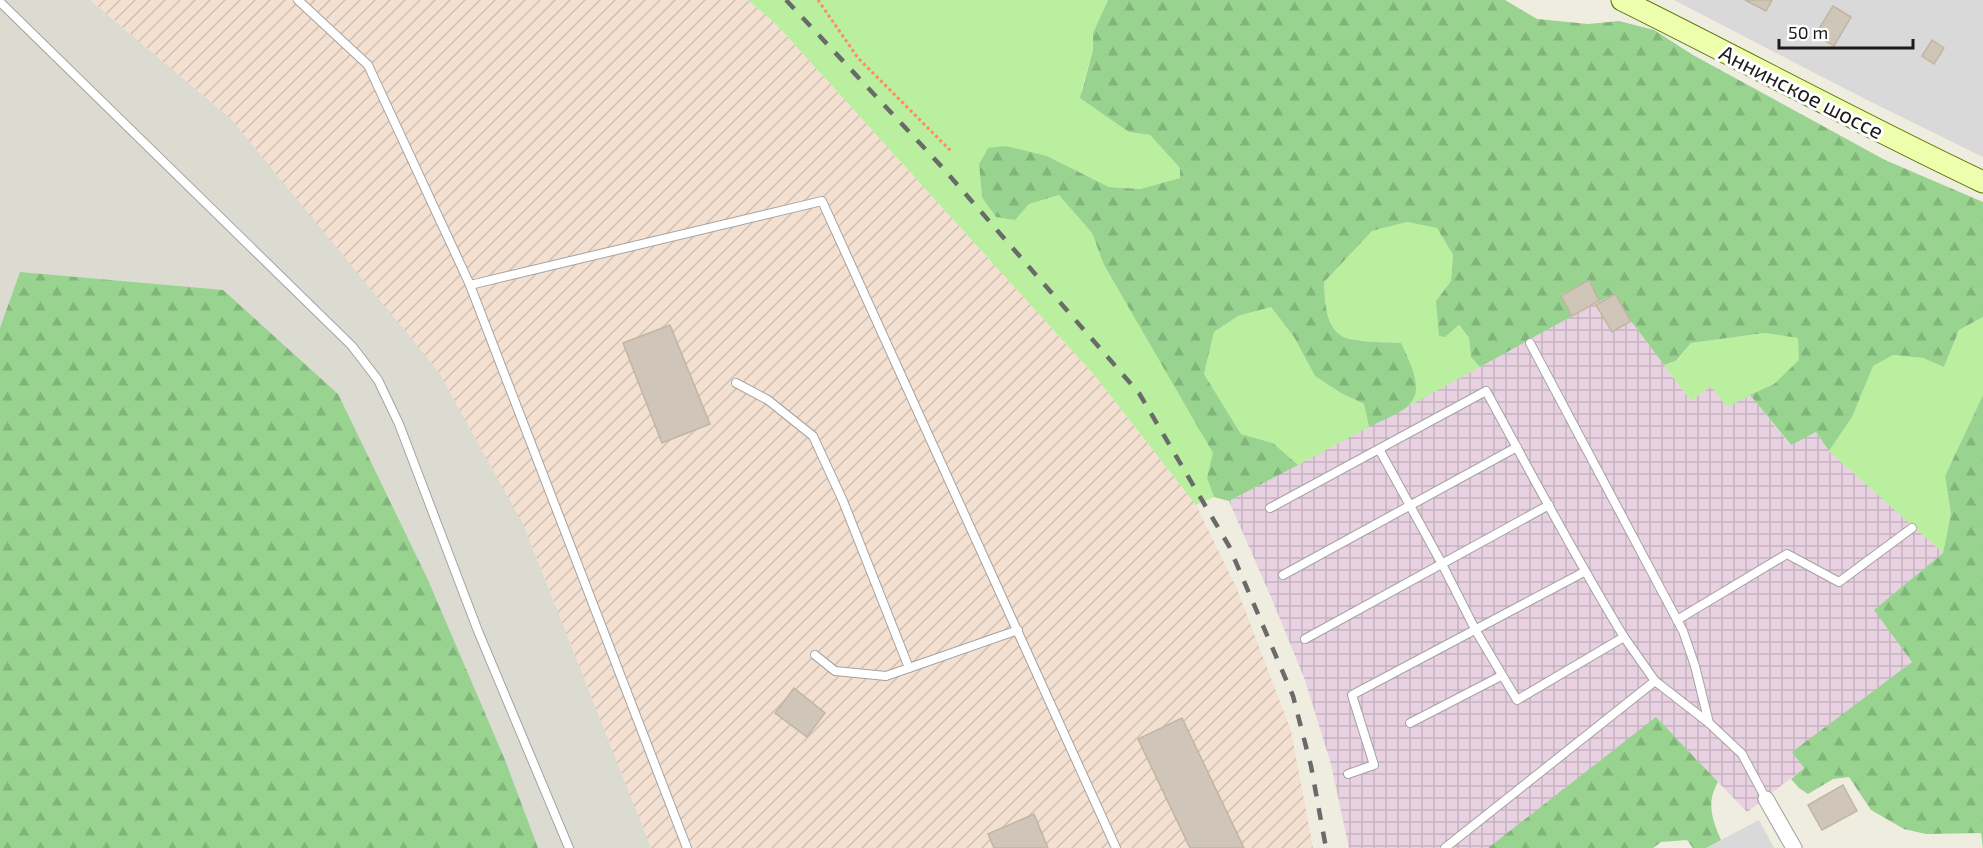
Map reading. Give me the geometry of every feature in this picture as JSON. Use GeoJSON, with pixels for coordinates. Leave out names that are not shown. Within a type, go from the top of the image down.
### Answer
{"type":"FeatureCollection","features":[{"type":"Feature","properties":{"kind":"main road","name":"Аннинское шоссе"},"geometry":{"type":"LineString","coordinates":[[1622,0],[1716,46],[1821,103],[1983,182]]}},
{"type":"Feature","properties":{"kind":"street"},"geometry":{"type":"LineString","coordinates":[[1766,799],[1794,848]]}},
{"type":"Feature","properties":{"kind":"lane"},"geometry":{"type":"LineString","coordinates":[[298,0],[368,65],[471,285],[687,848]]}},
{"type":"Feature","properties":{"kind":"lane"},"geometry":{"type":"LineString","coordinates":[[1,5],[352,346],[378,380],[399,424],[478,631],[569,848]]}},
{"type":"Feature","properties":{"kind":"lane"},"geometry":{"type":"LineString","coordinates":[[471,285],[822,201],[1116,848]]}},
{"type":"Feature","properties":{"kind":"lane"},"geometry":{"type":"LineString","coordinates":[[1530,343],[1677,620],[1695,666],[1709,723]]}},
{"type":"Feature","properties":{"kind":"lane"},"geometry":{"type":"LineString","coordinates":[[736,383],[768,400],[813,436],[843,501],[909,668]]}},
{"type":"Feature","properties":{"kind":"lane"},"geometry":{"type":"LineString","coordinates":[[1270,508],[1486,391],[1584,572],[1624,637],[1655,681],[1709,723],[1742,754],[1766,799]]}},
{"type":"Feature","properties":{"kind":"lane"},"geometry":{"type":"LineString","coordinates":[[1283,575],[1517,447]]}},
{"type":"Feature","properties":{"kind":"lane"},"geometry":{"type":"LineString","coordinates":[[1379,449],[1476,631],[1517,700],[1624,637]]}},
{"type":"Feature","properties":{"kind":"lane"},"geometry":{"type":"LineString","coordinates":[[1305,639],[1549,505]]}},
{"type":"Feature","properties":{"kind":"lane"},"geometry":{"type":"LineString","coordinates":[[1677,620],[1787,554],[1839,582],[1912,528]]}},
{"type":"Feature","properties":{"kind":"lane"},"geometry":{"type":"LineString","coordinates":[[1348,774],[1374,765],[1352,696],[1584,572]]}},
{"type":"Feature","properties":{"kind":"lane"},"geometry":{"type":"LineString","coordinates":[[815,654],[835,671],[886,676],[1018,630]]}},
{"type":"Feature","properties":{"kind":"lane"},"geometry":{"type":"LineString","coordinates":[[1410,723],[1501,676]]}},
{"type":"Feature","properties":{"kind":"lane"},"geometry":{"type":"LineString","coordinates":[[1445,848],[1655,681]]}},
{"type":"Feature","properties":{"kind":"path"},"geometry":{"type":"LineString","coordinates":[[818,0],[858,58],[951,151]]}},
{"type":"Feature","properties":{"kind":"shaded area"},"geometry":{"type":"Polygon","coordinates":[[[0,0],[90,0],[231,119],[438,371],[524,526],[651,848],[0,848],[0,0]]]}},
{"type":"Feature","properties":{"kind":"shaded area"},"geometry":{"type":"Polygon","coordinates":[[[90,0],[748,0],[775,23],[1096,377],[1196,505],[1237,589],[1291,731],[1313,848],[651,848],[524,526],[231,119],[90,0]]]}},
{"type":"Feature","properties":{"kind":"shaded area"},"geometry":{"type":"Polygon","coordinates":[[[1674,0],[1983,0],[1983,157],[1867,100],[1674,0]]]}},
{"type":"Feature","properties":{"kind":"shaded area"},"geometry":{"type":"Polygon","coordinates":[[[1589,280],[1615,294],[1631,321],[1691,401],[1711,386],[1727,407],[1750,395],[1790,445],[1816,432],[1829,451],[1943,553],[1875,610],[1912,662],[1793,752],[1804,768],[1747,812],[1656,718],[1488,848],[1349,848],[1331,764],[1305,680],[1229,501],[1571,316],[1561,296],[1589,280]]]}},
{"type":"Feature","properties":{"kind":"shaded area"},"geometry":{"type":"Polygon","coordinates":[[[1759,820],[1774,848],[1706,848],[1759,820]]]}},
{"type":"Feature","properties":{"kind":"green space"},"geometry":{"type":"Polygon","coordinates":[[[748,0],[1108,0],[1093,33],[1093,50],[1081,91],[1129,132],[1150,135],[1180,168],[1180,178],[1140,189],[1109,187],[1047,156],[988,148],[979,164],[982,197],[1029,204],[1059,195],[1092,233],[1104,265],[1214,453],[1207,478],[1214,497],[1196,505],[1096,377],[775,23],[748,0]]]}},
{"type":"Feature","properties":{"kind":"green space"},"geometry":{"type":"Polygon","coordinates":[[[1108,0],[1505,0],[1537,19],[1588,24],[1619,21],[1654,30],[1693,55],[1885,160],[1983,202],[1983,317],[1959,330],[1944,367],[1923,358],[1893,355],[1873,366],[1852,417],[1829,451],[1816,432],[1791,445],[1750,395],[1774,384],[1799,360],[1798,338],[1765,333],[1691,343],[1676,361],[1664,365],[1631,321],[1615,294],[1599,301],[1588,281],[1561,295],[1572,316],[1480,367],[1471,357],[1469,338],[1459,325],[1445,337],[1439,336],[1436,301],[1451,281],[1453,255],[1437,228],[1407,222],[1372,231],[1324,282],[1329,319],[1334,329],[1342,336],[1352,340],[1401,343],[1416,382],[1416,390],[1410,404],[1396,414],[1369,427],[1364,404],[1341,393],[1315,376],[1294,337],[1271,307],[1238,316],[1214,332],[1204,374],[1241,434],[1273,443],[1298,465],[1229,501],[1214,497],[1207,478],[1213,453],[1104,265],[1092,233],[1059,195],[1029,204],[1015,220],[996,217],[982,197],[979,164],[988,148],[1006,146],[1047,156],[1109,187],[1140,189],[1180,178],[1180,168],[1150,135],[1129,132],[1080,98],[1093,50],[1093,33],[1108,0]]]}},
{"type":"Feature","properties":{"kind":"green space"},"geometry":{"type":"Polygon","coordinates":[[[1407,222],[1437,228],[1453,255],[1451,281],[1436,301],[1445,337],[1458,325],[1469,338],[1471,357],[1480,367],[1409,406],[1415,397],[1401,343],[1365,341],[1342,336],[1334,329],[1329,318],[1324,281],[1372,231],[1407,222]]]}},
{"type":"Feature","properties":{"kind":"green space"},"geometry":{"type":"Polygon","coordinates":[[[20,272],[223,290],[338,394],[428,580],[505,760],[538,848],[0,848],[0,328],[20,272]]]}},
{"type":"Feature","properties":{"kind":"green space"},"geometry":{"type":"Polygon","coordinates":[[[1271,307],[1294,337],[1315,376],[1341,393],[1364,404],[1369,427],[1298,465],[1273,443],[1241,434],[1204,374],[1214,332],[1238,316],[1271,307]]]}},
{"type":"Feature","properties":{"kind":"green space"},"geometry":{"type":"Polygon","coordinates":[[[1983,317],[1983,395],[1945,476],[1951,514],[1943,553],[1829,451],[1852,417],[1872,366],[1893,355],[1923,358],[1944,367],[1959,330],[1983,317]]]}},
{"type":"Feature","properties":{"kind":"green space"},"geometry":{"type":"Polygon","coordinates":[[[1765,333],[1798,338],[1800,360],[1774,384],[1727,407],[1711,386],[1691,401],[1664,365],[1677,361],[1691,343],[1765,333]]]}},
{"type":"Feature","properties":{"kind":"green space"},"geometry":{"type":"Polygon","coordinates":[[[1983,395],[1983,848],[1981,833],[1926,834],[1904,829],[1871,810],[1849,777],[1833,779],[1808,794],[1791,779],[1804,768],[1792,752],[1912,662],[1874,610],[1943,553],[1951,514],[1945,476],[1983,395]]]}},
{"type":"Feature","properties":{"kind":"green space"},"geometry":{"type":"Polygon","coordinates":[[[1656,717],[1718,782],[1711,804],[1721,840],[1706,848],[1693,848],[1687,840],[1661,842],[1653,848],[1488,848],[1656,717]]]}},
{"type":"Feature","properties":{"kind":"building"},"geometry":{"type":"Polygon","coordinates":[[[1745,0],[1772,0],[1766,11],[1745,0]]]}},
{"type":"Feature","properties":{"kind":"building"},"geometry":{"type":"Polygon","coordinates":[[[1833,6],[1851,17],[1834,46],[1815,35],[1833,6]]]}},
{"type":"Feature","properties":{"kind":"building"},"geometry":{"type":"Polygon","coordinates":[[[1932,40],[1944,48],[1934,64],[1922,56],[1932,40]]]}},
{"type":"Feature","properties":{"kind":"building"},"geometry":{"type":"Polygon","coordinates":[[[1589,280],[1599,301],[1572,316],[1561,296],[1589,280]]]}},
{"type":"Feature","properties":{"kind":"building"},"geometry":{"type":"Polygon","coordinates":[[[1615,294],[1631,321],[1612,332],[1596,305],[1615,294]]]}},
{"type":"Feature","properties":{"kind":"building"},"geometry":{"type":"Polygon","coordinates":[[[670,325],[710,424],[662,443],[623,343],[670,325]]]}},
{"type":"Feature","properties":{"kind":"building"},"geometry":{"type":"Polygon","coordinates":[[[794,688],[825,713],[807,737],[775,713],[794,688]]]}},
{"type":"Feature","properties":{"kind":"building"},"geometry":{"type":"Polygon","coordinates":[[[1182,718],[1244,848],[1190,848],[1138,739],[1182,718]]]}},
{"type":"Feature","properties":{"kind":"building"},"geometry":{"type":"Polygon","coordinates":[[[1843,785],[1857,811],[1822,830],[1808,805],[1843,785]]]}},
{"type":"Feature","properties":{"kind":"building"},"geometry":{"type":"Polygon","coordinates":[[[1034,814],[1048,848],[994,848],[988,834],[1034,814]]]}},
{"type":"Feature","properties":{"kind":"railway"},"geometry":{"type":"LineString","coordinates":[[786,0],[942,167],[1139,393],[1229,546],[1293,696],[1311,766],[1326,848]]}}]}
